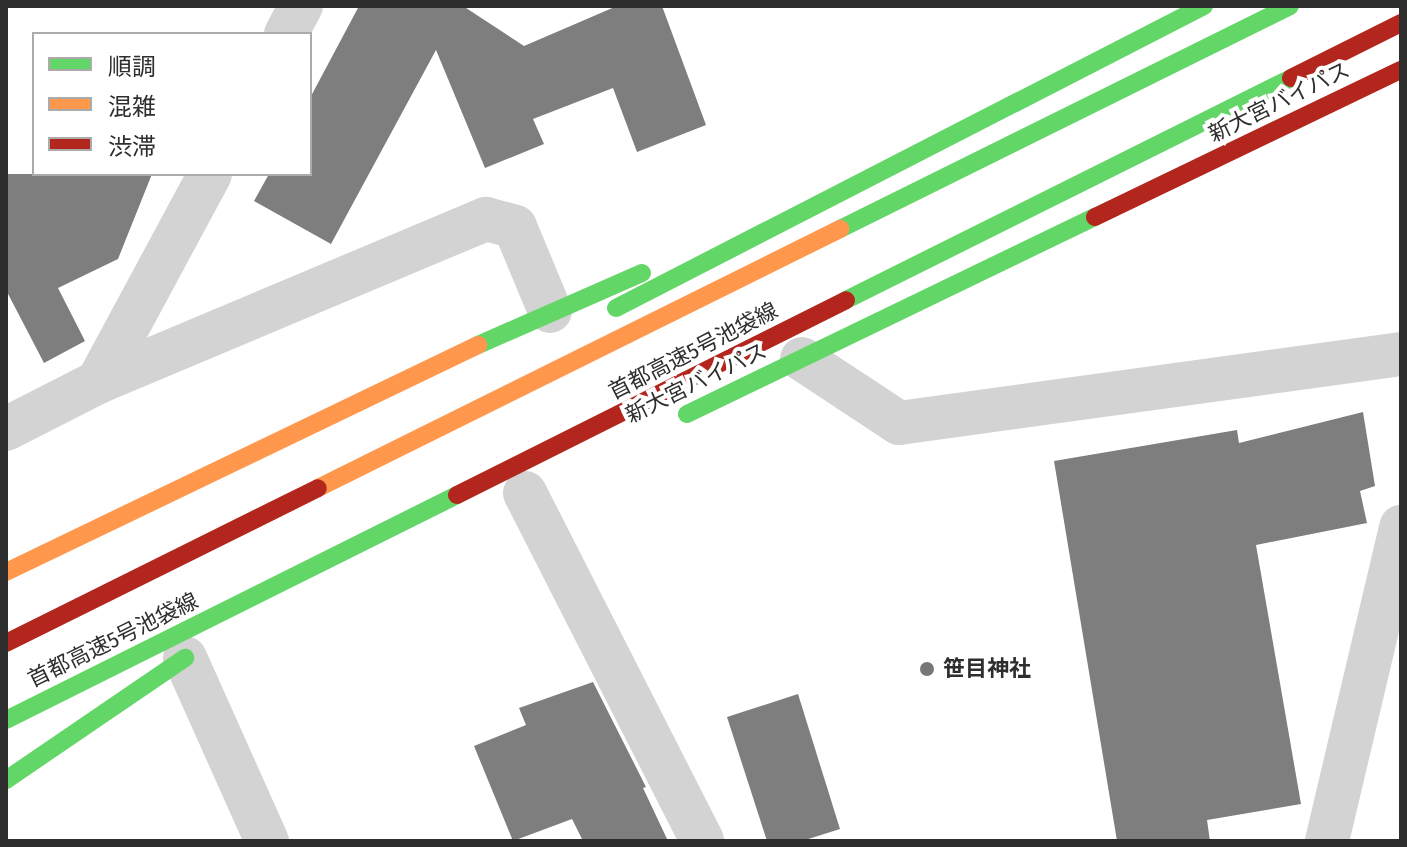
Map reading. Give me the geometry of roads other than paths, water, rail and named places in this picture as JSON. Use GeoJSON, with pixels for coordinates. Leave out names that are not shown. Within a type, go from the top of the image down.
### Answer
{"type":"FeatureCollection","features":[{"type":"Feature","properties":{"kind":"highway"},"geometry":{"type":"LineString","coordinates":[[602,315],[866,181],[1153,18],[1204,6]]}},
{"type":"Feature","properties":{"kind":"highway","name":"首都高速5号池袋線"},"geometry":{"type":"LineString","coordinates":[[6,640],[1290,6]]}},
{"type":"Feature","properties":{"kind":"highway","name":"首都高速5号池袋線"},"geometry":{"type":"LineString","coordinates":[[6,720],[1401,23]]}},
{"type":"Feature","properties":{"kind":"highway","name":"新大宮バイパス"},"geometry":{"type":"LineString","coordinates":[[663,426],[1401,70]]}},
{"type":"Feature","properties":{"kind":"highway"},"geometry":{"type":"LineString","coordinates":[[6,572],[550,311],[866,181]]}},
{"type":"Feature","properties":{"kind":"highway"},"geometry":{"type":"LineString","coordinates":[[6,640],[297,477]]}},
{"type":"Feature","properties":{"kind":"highway"},"geometry":{"type":"LineString","coordinates":[[6,728],[192,655]]}},
{"type":"Feature","properties":{"kind":"highway"},"geometry":{"type":"LineString","coordinates":[[6,780],[192,655]]}},
{"type":"Feature","properties":{"kind":"street"},"geometry":{"type":"LineString","coordinates":[[287,32],[301,6]]}},
{"type":"Feature","properties":{"kind":"street"},"geometry":{"type":"LineString","coordinates":[[98,382],[209,176]]}},
{"type":"Feature","properties":{"kind":"street"},"geometry":{"type":"LineString","coordinates":[[6,429],[98,382],[486,219],[515,227],[550,311]]}},
{"type":"Feature","properties":{"kind":"street"},"geometry":{"type":"LineString","coordinates":[[802,359],[899,423],[1401,354]]}},
{"type":"Feature","properties":{"kind":"street"},"geometry":{"type":"LineString","coordinates":[[525,493],[702,841]]}},
{"type":"Feature","properties":{"kind":"street"},"geometry":{"type":"LineString","coordinates":[[1327,841],[1401,527]]}},
{"type":"Feature","properties":{"kind":"street"},"geometry":{"type":"LineString","coordinates":[[192,655],[267,841]]}},
{"type":"Feature","properties":{"kind":"place","name":"笹目神社"},"geometry":{"type":"Point","coordinates":[927,669]}}]}
